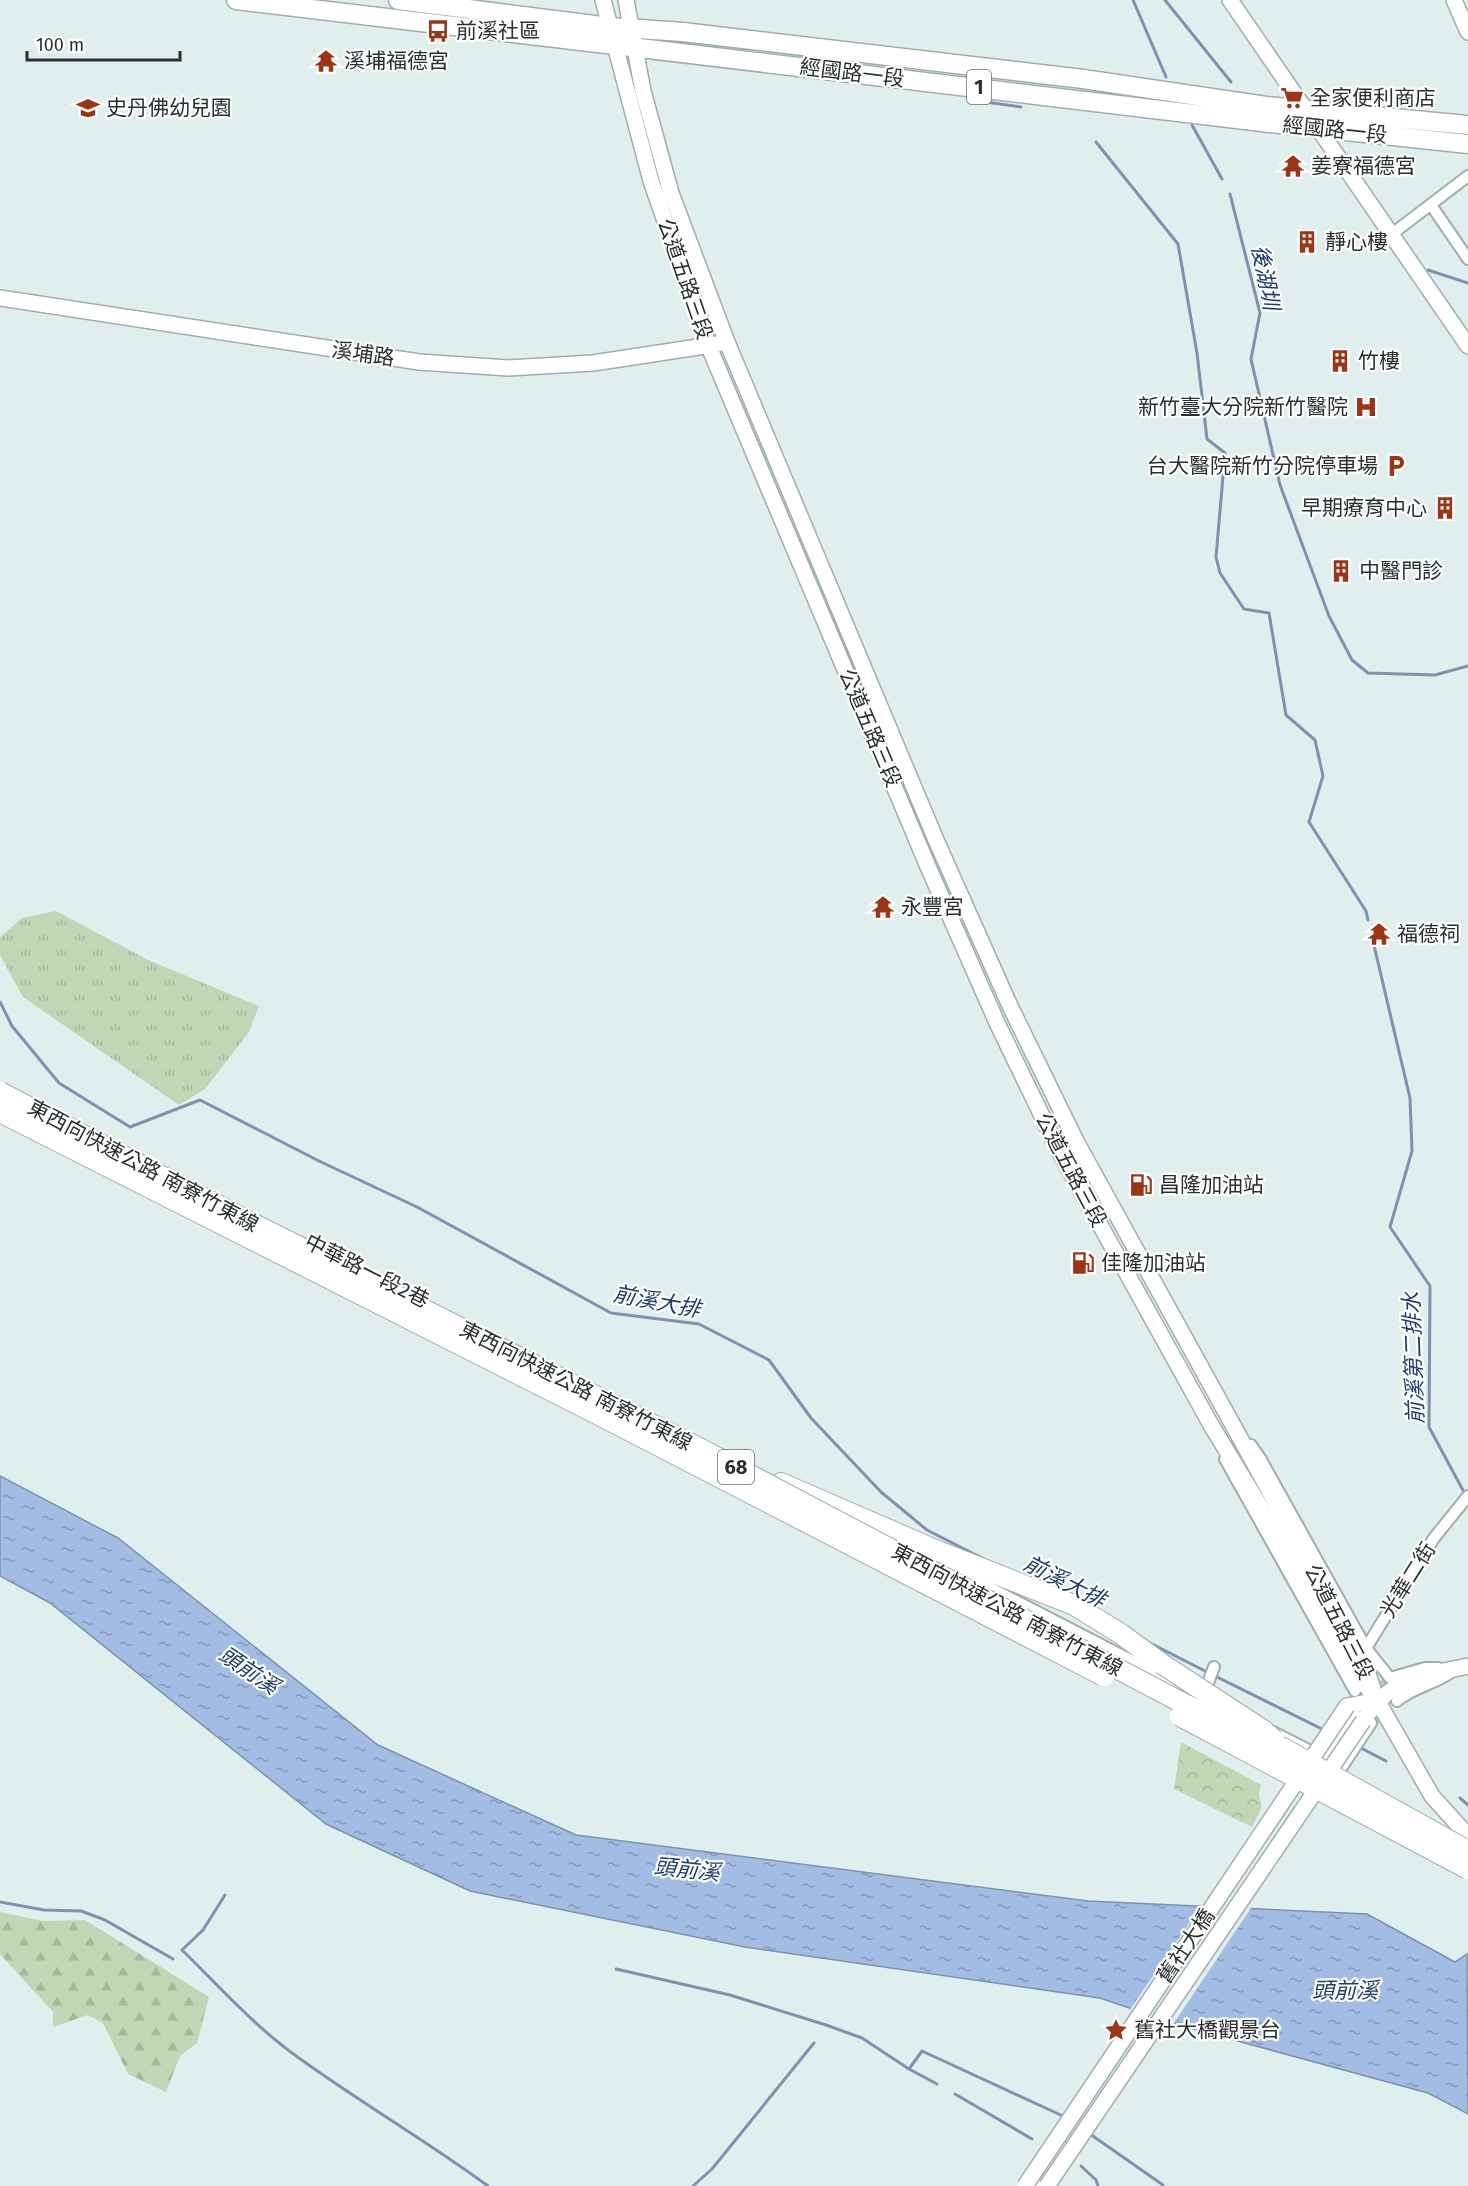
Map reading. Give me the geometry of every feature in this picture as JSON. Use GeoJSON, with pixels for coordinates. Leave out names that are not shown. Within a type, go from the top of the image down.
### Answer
{"type":"FeatureCollection","features":[{"type":"Feature","properties":{"kind":"highway","name":"東西向快速公路 南寮竹東線"},"geometry":{"type":"LineString","coordinates":[[0,1092],[254,1224],[710,1454],[1186,1705],[1249,1737],[1283,1748],[1468,1851]]}},
{"type":"Feature","properties":{"kind":"highway","name":"東西向快速公路 南寮竹東線"},"geometry":{"type":"LineString","coordinates":[[0,1112],[292,1258],[993,1617],[1468,1869]]}},
{"type":"Feature","properties":{"kind":"highway"},"geometry":{"type":"LineString","coordinates":[[777,1481],[933,1549],[1074,1605],[1263,1730],[1283,1748]]}},
{"type":"Feature","properties":{"kind":"main road","name":"經國路一段"},"geometry":{"type":"LineString","coordinates":[[236,0],[1321,129],[1468,144]]}},
{"type":"Feature","properties":{"kind":"main road","name":"經國路一段"},"geometry":{"type":"LineString","coordinates":[[398,0],[610,27],[693,33],[1047,75],[1266,106],[1468,125]]}},
{"type":"Feature","properties":{"kind":"street","name":"公道五路三段"},"geometry":{"type":"LineString","coordinates":[[603,0],[651,181],[709,347],[929,869],[998,1025],[1058,1149],[1211,1425],[1285,1547],[1351,1667],[1377,1700]]}},
{"type":"Feature","properties":{"kind":"street","name":"公道五路三段"},"geometry":{"type":"LineString","coordinates":[[626,0],[650,123],[671,193],[727,342],[936,840],[1010,1006],[1077,1143],[1364,1662],[1377,1700]]}},
{"type":"Feature","properties":{"kind":"street"},"geometry":{"type":"LineString","coordinates":[[1230,0],[1321,129],[1468,346]]}},
{"type":"Feature","properties":{"kind":"street"},"geometry":{"type":"LineString","coordinates":[[1454,0],[1468,32]]}},
{"type":"Feature","properties":{"kind":"street"},"geometry":{"type":"LineString","coordinates":[[1392,234],[1468,176]]}},
{"type":"Feature","properties":{"kind":"street"},"geometry":{"type":"LineString","coordinates":[[1431,205],[1468,259]]}},
{"type":"Feature","properties":{"kind":"street","name":"溪埔路"},"geometry":{"type":"LineString","coordinates":[[0,298],[419,362],[508,368],[593,363],[709,347],[727,342]]}},
{"type":"Feature","properties":{"kind":"street","name":"中華路一段2巷"},"geometry":{"type":"LineString","coordinates":[[0,1085],[777,1481],[788,1498]]}},
{"type":"Feature","properties":{"kind":"street"},"geometry":{"type":"LineString","coordinates":[[1119,1257],[1135,1249]]}},
{"type":"Feature","properties":{"kind":"street","name":"公道五路三段"},"geometry":{"type":"LineString","coordinates":[[1230,1420],[1260,1458],[1366,1648],[1390,1678],[1425,1668],[1462,1667]]}},
{"type":"Feature","properties":{"kind":"street","name":"公道五路三段"},"geometry":{"type":"LineString","coordinates":[[1211,1425],[1230,1471],[1355,1691]]}},
{"type":"Feature","properties":{"kind":"street","name":"中華路一段2巷"},"geometry":{"type":"LineString","coordinates":[[733,1459],[746,1476],[921,1568],[954,1569],[1342,1767],[1359,1739],[1359,1716]]}},
{"type":"Feature","properties":{"kind":"street","name":"光華二街"},"geometry":{"type":"LineString","coordinates":[[1366,1648],[1434,1538],[1468,1496]]}},
{"type":"Feature","properties":{"kind":"street"},"geometry":{"type":"LineString","coordinates":[[1206,1688],[1214,1667]]}},
{"type":"Feature","properties":{"kind":"street"},"geometry":{"type":"LineString","coordinates":[[1324,1758],[1344,1728],[1395,1685],[1462,1667]]}},
{"type":"Feature","properties":{"kind":"street"},"geometry":{"type":"LineString","coordinates":[[1397,1701],[1403,1695],[1440,1681],[1462,1667]]}},
{"type":"Feature","properties":{"kind":"street","name":"中華路一段2巷"},"geometry":{"type":"LineString","coordinates":[[1173,1682],[1206,1688],[1231,1711]]}},
{"type":"Feature","properties":{"kind":"street"},"geometry":{"type":"LineString","coordinates":[[1359,1716],[1377,1700]]}},
{"type":"Feature","properties":{"kind":"street"},"geometry":{"type":"LineString","coordinates":[[1377,1700],[1432,1796],[1468,1836]]}},
{"type":"Feature","properties":{"kind":"street","name":"舊社大橋"},"geometry":{"type":"LineString","coordinates":[[1025,2186],[1359,1716]]}},
{"type":"Feature","properties":{"kind":"street","name":"舊社大橋"},"geometry":{"type":"LineString","coordinates":[[1047,2186],[1359,1716]]}},
{"type":"Feature","properties":{"kind":"street"},"geometry":{"type":"LineString","coordinates":[[1036,2186],[1062,2147]]}},
{"type":"Feature","properties":{"kind":"green space"},"geometry":{"type":"Polygon","coordinates":[[[56,911],[148,960],[259,1006],[249,1032],[205,1089],[179,1105],[23,997],[0,955],[0,937],[22,918],[56,911]]]}},
{"type":"Feature","properties":{"kind":"green space"},"geometry":{"type":"Polygon","coordinates":[[[1181,1742],[1261,1785],[1259,1795],[1262,1807],[1252,1827],[1174,1789],[1181,1742]]]}},
{"type":"Feature","properties":{"kind":"green space"},"geometry":{"type":"Polygon","coordinates":[[[0,1912],[44,1921],[85,1920],[209,1997],[197,2043],[180,2056],[166,2092],[128,2074],[103,2023],[88,2015],[53,2027],[53,2012],[0,1954],[0,1912]]]}},
{"type":"Feature","properties":{"kind":"water","name":"頭前溪"},"geometry":{"type":"Polygon","coordinates":[[[0,1476],[118,1538],[378,1745],[576,1835],[1088,1901],[1367,1914],[1455,1962],[1467,1954],[1468,2114],[1428,2093],[1179,2025],[1100,1998],[745,1947],[470,1891],[326,1824],[50,1603],[0,1576],[0,1476]]]}},
{"type":"Feature","properties":{"kind":"pier"},"geometry":{"type":"Polygon","coordinates":[[[1203,1903],[1253,1905],[1172,2026],[1129,2011],[1203,1903]]]}},
{"type":"Feature","properties":{"kind":"waterway","name":"後湖圳"},"geometry":{"type":"LineString","coordinates":[[1133,0],[1166,77]]}},
{"type":"Feature","properties":{"kind":"waterway"},"geometry":{"type":"LineString","coordinates":[[1165,0],[1231,82]]}},
{"type":"Feature","properties":{"kind":"waterway","name":"前溪第二排水"},"geometry":{"type":"LineString","coordinates":[[971,100],[1021,107]]}},
{"type":"Feature","properties":{"kind":"waterway","name":"後湖圳"},"geometry":{"type":"LineString","coordinates":[[1192,125],[1222,179]]}},
{"type":"Feature","properties":{"kind":"waterway","name":"前溪第二排水"},"geometry":{"type":"LineString","coordinates":[[1096,142],[1178,244],[1197,353],[1207,439],[1225,453],[1216,557],[1220,573],[1244,609],[1269,613],[1286,715],[1315,740],[1323,776],[1309,822],[1366,911],[1368,920]]}},
{"type":"Feature","properties":{"kind":"waterway","name":"後湖圳"},"geometry":{"type":"LineString","coordinates":[[1230,194],[1260,313],[1251,359],[1280,485],[1329,616],[1352,660],[1368,673],[1435,675],[1468,666]]}},
{"type":"Feature","properties":{"kind":"waterway"},"geometry":{"type":"LineString","coordinates":[[1428,270],[1468,283]]}},
{"type":"Feature","properties":{"kind":"waterway","name":"前溪第二排水"},"geometry":{"type":"LineString","coordinates":[[1372,937],[1410,1098],[1412,1151],[1390,1227],[1430,1286],[1429,1427],[1465,1494]]}},
{"type":"Feature","properties":{"kind":"waterway","name":"前溪大排"},"geometry":{"type":"LineString","coordinates":[[0,1002],[12,1026],[59,1083],[130,1127],[200,1100],[319,1161],[417,1207],[611,1313],[699,1324],[769,1360],[811,1418],[881,1492],[927,1530],[984,1559]]}},
{"type":"Feature","properties":{"kind":"waterway","name":"前溪大排"},"geometry":{"type":"LineString","coordinates":[[1148,1642],[1209,1673]]}},
{"type":"Feature","properties":{"kind":"waterway","name":"前溪大排"},"geometry":{"type":"LineString","coordinates":[[1215,1676],[1324,1730]]}},
{"type":"Feature","properties":{"kind":"waterway","name":"前溪大排"},"geometry":{"type":"LineString","coordinates":[[1357,1746],[1386,1761]]}},
{"type":"Feature","properties":{"kind":"waterway","name":"前溪大排"},"geometry":{"type":"LineString","coordinates":[[1460,1798],[1468,1805]]}},
{"type":"Feature","properties":{"kind":"waterway"},"geometry":{"type":"LineString","coordinates":[[225,1895],[203,1930],[182,1950],[253,2020],[283,2046],[322,2075],[488,2186]]}},
{"type":"Feature","properties":{"kind":"waterway"},"geometry":{"type":"LineString","coordinates":[[0,1902],[44,1910],[81,1911],[105,1920],[173,1959]]}},
{"type":"Feature","properties":{"kind":"waterway"},"geometry":{"type":"LineString","coordinates":[[616,1969],[730,1995],[826,2025],[862,2038],[909,2069],[922,2051],[1065,2117]]}},
{"type":"Feature","properties":{"kind":"waterway"},"geometry":{"type":"LineString","coordinates":[[693,2186],[712,2169],[814,2043]]}},
{"type":"Feature","properties":{"kind":"waterway"},"geometry":{"type":"LineString","coordinates":[[909,2069],[937,2084]]}},
{"type":"Feature","properties":{"kind":"waterway"},"geometry":{"type":"LineString","coordinates":[[955,2094],[1032,2139]]}},
{"type":"Feature","properties":{"kind":"waterway"},"geometry":{"type":"LineString","coordinates":[[1090,2134],[1163,2185]]}},
{"type":"Feature","properties":{"kind":"waterway"},"geometry":{"type":"LineString","coordinates":[[1081,2166],[1096,2180],[1098,2186]]}},
{"type":"Feature","properties":{"kind":"tunnel"},"geometry":{"type":"LineString","coordinates":[[1371,1697],[1390,1678]]}},
{"type":"Feature","properties":{"kind":"tunnel"},"geometry":{"type":"LineString","coordinates":[[1371,1723],[1397,1701]]}},
{"type":"Feature","properties":{"kind":"place","name":"前溪社區"},"geometry":{"type":"Point","coordinates":[438,31]}},
{"type":"Feature","properties":{"kind":"place","name":"溪埔福德宮"},"geometry":{"type":"Point","coordinates":[326,61]}},
{"type":"Feature","properties":{"kind":"place","name":"全家便利商店"},"geometry":{"type":"Point","coordinates":[1292,98]}},
{"type":"Feature","properties":{"kind":"place","name":"史丹佛幼兒園"},"geometry":{"type":"Point","coordinates":[88,108]}},
{"type":"Feature","properties":{"kind":"place","name":"姜寮福德宮"},"geometry":{"type":"Point","coordinates":[1293,166]}},
{"type":"Feature","properties":{"kind":"place","name":"靜心樓"},"geometry":{"type":"Point","coordinates":[1307,242]}},
{"type":"Feature","properties":{"kind":"place","name":"竹樓"},"geometry":{"type":"Point","coordinates":[1340,361]}},
{"type":"Feature","properties":{"kind":"place","name":"新竹臺大分院新竹醫院"},"geometry":{"type":"Point","coordinates":[1366,407]}},
{"type":"Feature","properties":{"kind":"place","name":"台大醫院新竹分院停車場"},"geometry":{"type":"Point","coordinates":[1396,466]}},
{"type":"Feature","properties":{"kind":"place","name":"早期療育中心"},"geometry":{"type":"Point","coordinates":[1445,508]}},
{"type":"Feature","properties":{"kind":"place","name":"中醫門診"},"geometry":{"type":"Point","coordinates":[1341,571]}},
{"type":"Feature","properties":{"kind":"place","name":"永豐宮"},"geometry":{"type":"Point","coordinates":[883,907]}},
{"type":"Feature","properties":{"kind":"place","name":"福德祠"},"geometry":{"type":"Point","coordinates":[1379,934]}},
{"type":"Feature","properties":{"kind":"place","name":"昌隆加油站"},"geometry":{"type":"Point","coordinates":[1141,1185]}},
{"type":"Feature","properties":{"kind":"place","name":"佳隆加油站"},"geometry":{"type":"Point","coordinates":[1083,1263]}},
{"type":"Feature","properties":{"kind":"place","name":"舊社大橋觀景台"},"geometry":{"type":"Point","coordinates":[1116,2030]}}]}
